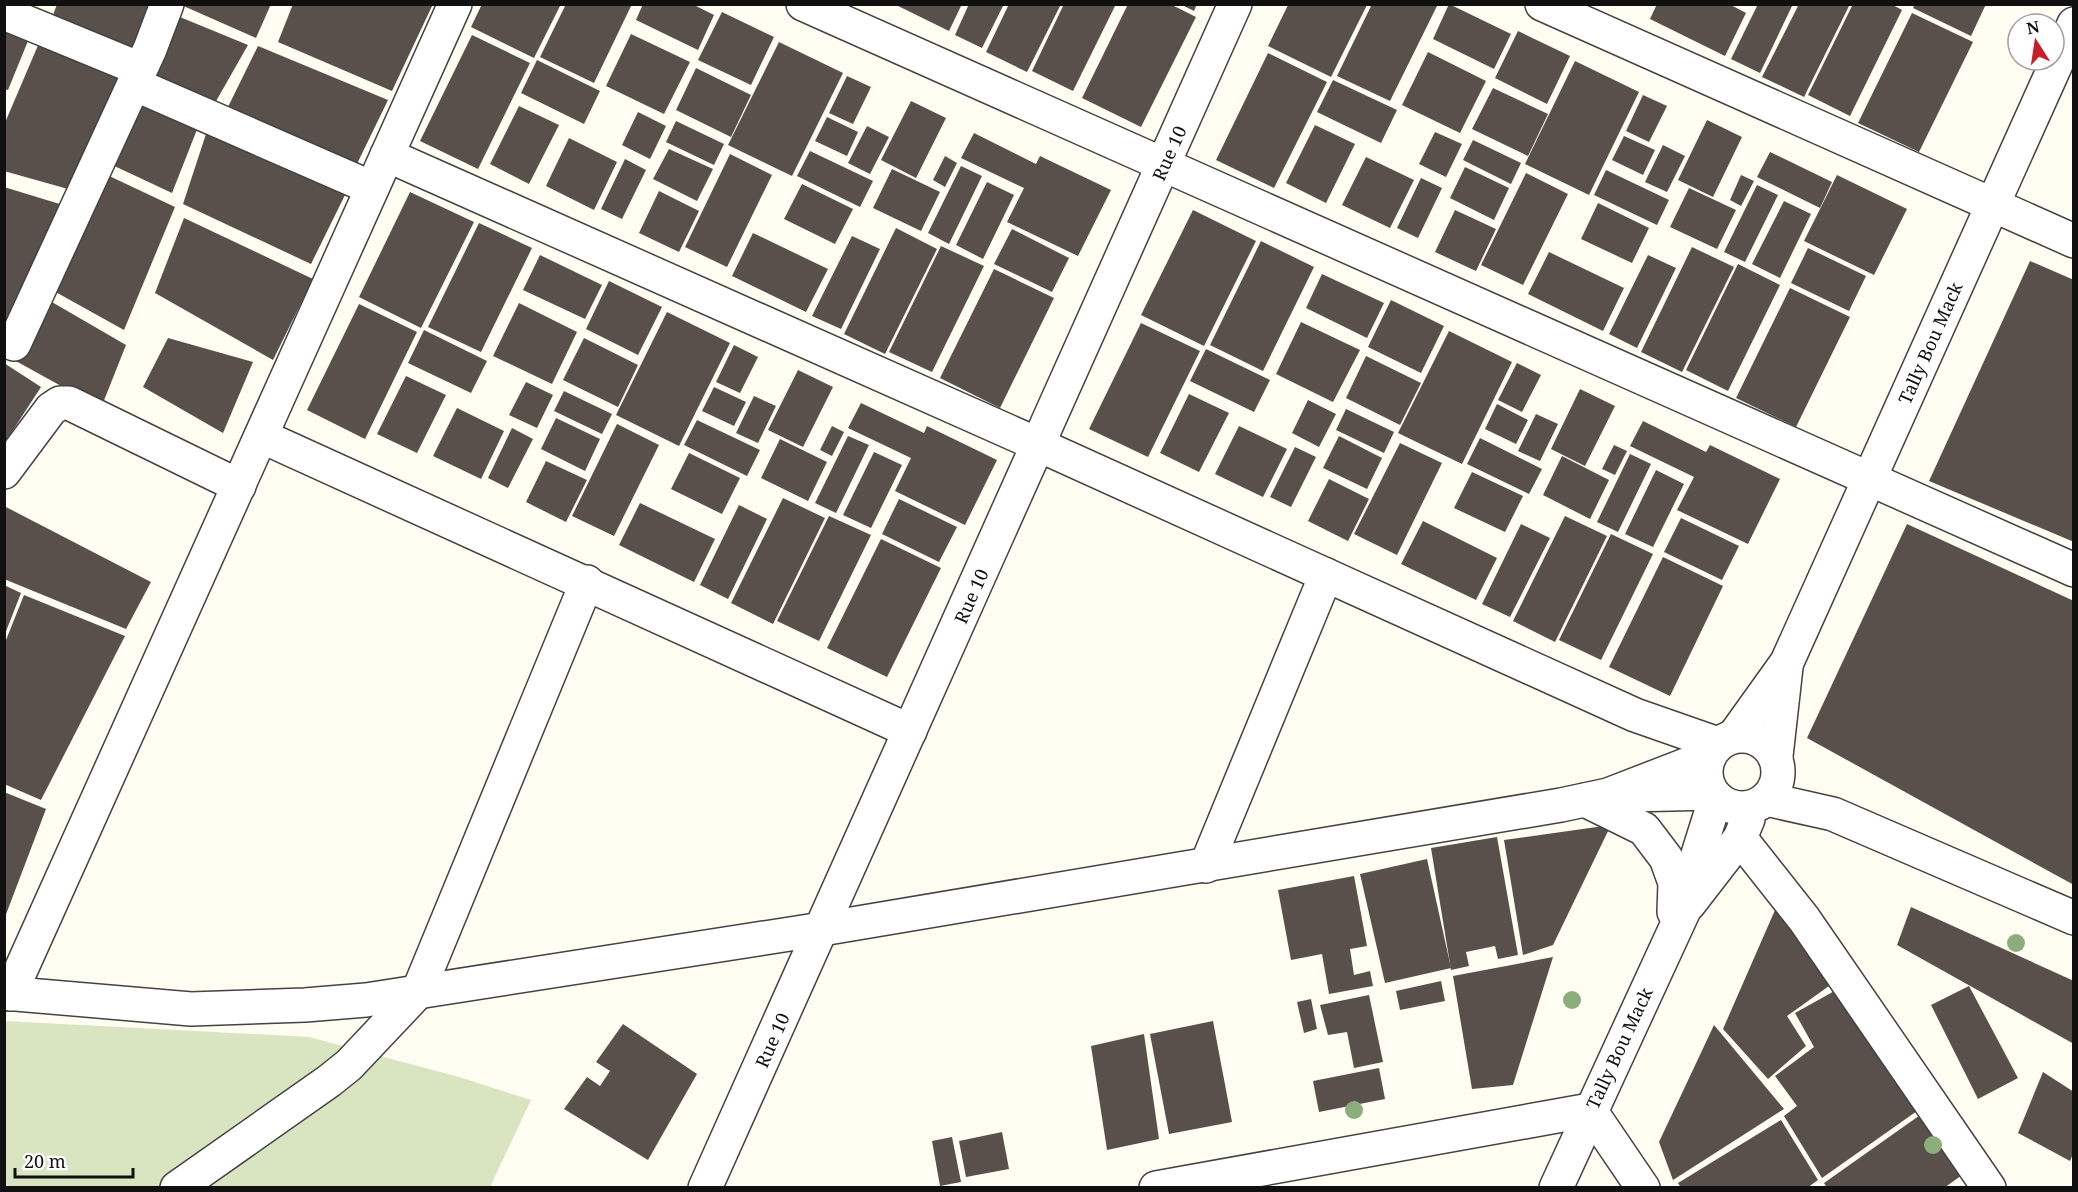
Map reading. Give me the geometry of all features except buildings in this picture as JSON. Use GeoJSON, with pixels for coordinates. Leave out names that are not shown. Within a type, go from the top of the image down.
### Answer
{"type":"FeatureCollection","features":[{"type":"Feature","properties":{"kind":"street"},"geometry":{"type":"LineString","coordinates":[[14,344],[137,77],[167,4]]}},
{"type":"Feature","properties":{"kind":"street"},"geometry":{"type":"LineString","coordinates":[[455,4],[239,486],[7,993],[191,1009],[305,1005],[418,992],[1206,866],[1597,798],[1714,795]]}},
{"type":"Feature","properties":{"kind":"street"},"geometry":{"type":"LineString","coordinates":[[803,4],[2073,570]]}},
{"type":"Feature","properties":{"kind":"street","name":"Rue 10"},"geometry":{"type":"LineString","coordinates":[[705,1188],[1235,4]]}},
{"type":"Feature","properties":{"kind":"street"},"geometry":{"type":"LineString","coordinates":[[1542,4],[2073,241]]}},
{"type":"Feature","properties":{"kind":"street"},"geometry":{"type":"LineString","coordinates":[[4,13],[372,188]]}},
{"type":"Feature","properties":{"kind":"street","name":"Tally Bou Mack"},"geometry":{"type":"LineString","coordinates":[[1721,746],[1787,662],[2073,24]]}},
{"type":"Feature","properties":{"kind":"street"},"geometry":{"type":"LineString","coordinates":[[387,155],[1038,445],[1635,715],[1721,746]]}},
{"type":"Feature","properties":{"kind":"street"},"geometry":{"type":"LineString","coordinates":[[4,472],[51,410],[60,403],[69,403],[239,486]]}},
{"type":"Feature","properties":{"kind":"street"},"geometry":{"type":"LineString","coordinates":[[261,436],[587,582],[910,731]]}},
{"type":"Feature","properties":{"kind":"street"},"geometry":{"type":"LineString","coordinates":[[1206,866],[1326,575]]}},
{"type":"Feature","properties":{"kind":"street"},"geometry":{"type":"LineString","coordinates":[[177,1188],[349,1065],[418,992],[587,582]]}},
{"type":"Feature","properties":{"kind":"street","name":"Tally Bou Mack"},"geometry":{"type":"LineString","coordinates":[[1777,760],[1787,662]]}},
{"type":"Feature","properties":{"kind":"street"},"geometry":{"type":"LineString","coordinates":[[1597,798],[1721,746],[1759,739],[1777,760],[1833,814]]}},
{"type":"Feature","properties":{"kind":"street"},"geometry":{"type":"LineString","coordinates":[[1721,746],[1707,781],[1714,795],[1727,805],[1741,808],[1760,803],[1833,814],[2073,918]]}},
{"type":"Feature","properties":{"kind":"street"},"geometry":{"type":"LineString","coordinates":[[1760,803],[1777,783],[1777,760]]}},
{"type":"Feature","properties":{"kind":"street","name":"Tally Bou Mack"},"geometry":{"type":"LineString","coordinates":[[1679,922],[1714,795]]}},
{"type":"Feature","properties":{"kind":"street"},"geometry":{"type":"LineString","coordinates":[[1597,798],[1644,829],[1666,858],[1675,882],[1679,922]]}},
{"type":"Feature","properties":{"kind":"street","name":"Tally Bou Mack"},"geometry":{"type":"LineString","coordinates":[[1556,1188],[1590,1110],[1679,922],[1740,838],[1760,803]]}},
{"type":"Feature","properties":{"kind":"street"},"geometry":{"type":"LineString","coordinates":[[1740,838],[1804,919],[1991,1186]]}},
{"type":"Feature","properties":{"kind":"street"},"geometry":{"type":"LineString","coordinates":[[1156,1188],[1590,1110],[1643,1188]]}},
{"type":"Feature","properties":{"kind":"green space"},"geometry":{"type":"Polygon","coordinates":[[[5,1021],[309,1037],[459,1077],[531,1100],[490,1187],[5,1188],[5,1021]]]}}]}
